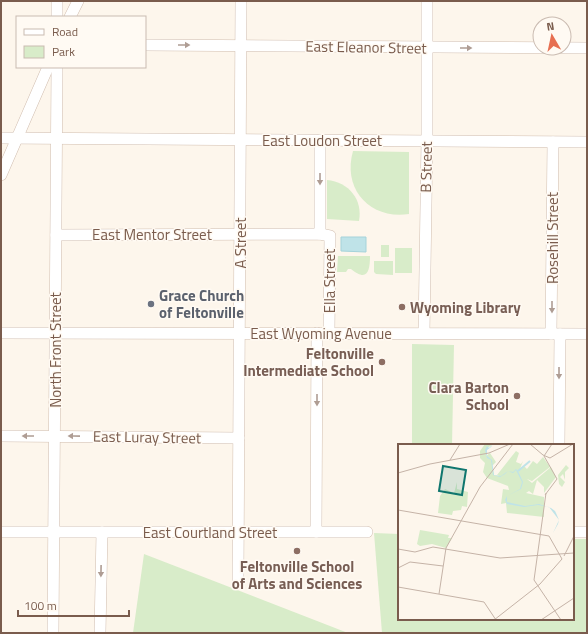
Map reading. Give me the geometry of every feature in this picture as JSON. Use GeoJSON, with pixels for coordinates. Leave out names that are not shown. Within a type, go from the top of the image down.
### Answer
{"type":"FeatureCollection","features":[{"type":"Feature","properties":{"kind":"street"},"geometry":{"type":"LineString","coordinates":[[57,1],[57,16]]}},
{"type":"Feature","properties":{"kind":"street"},"geometry":{"type":"LineString","coordinates":[[70,16],[78,1]]}},
{"type":"Feature","properties":{"kind":"street","name":"A Street"},"geometry":{"type":"LineString","coordinates":[[238,581],[241,1]]}},
{"type":"Feature","properties":{"kind":"street","name":"B Street"},"geometry":{"type":"LineString","coordinates":[[424,333],[427,140],[427,1]]}},
{"type":"Feature","properties":{"kind":"street","name":"East Eleanor Street"},"geometry":{"type":"LineString","coordinates":[[146,45],[587,48]]}},
{"type":"Feature","properties":{"kind":"street"},"geometry":{"type":"LineString","coordinates":[[1,175],[48,68]]}},
{"type":"Feature","properties":{"kind":"street","name":"North Front Street"},"geometry":{"type":"LineString","coordinates":[[53,633],[57,68]]}},
{"type":"Feature","properties":{"kind":"street","name":"East Loudon Street"},"geometry":{"type":"LineString","coordinates":[[1,138],[587,142]]}},
{"type":"Feature","properties":{"kind":"street","name":"Ella Street"},"geometry":{"type":"LineString","coordinates":[[320,140],[320,234],[330,236],[329,333]]}},
{"type":"Feature","properties":{"kind":"street","name":"Rosehill Street"},"geometry":{"type":"LineString","coordinates":[[553,142],[559,444]]}},
{"type":"Feature","properties":{"kind":"street","name":"East Mentor Street"},"geometry":{"type":"LineString","coordinates":[[56,235],[320,234]]}},
{"type":"Feature","properties":{"kind":"street","name":"East Wyoming Avenue"},"geometry":{"type":"LineString","coordinates":[[1,333],[587,334]]}},
{"type":"Feature","properties":{"kind":"street","name":"Ella Street"},"geometry":{"type":"LineString","coordinates":[[316,532],[317,333]]}},
{"type":"Feature","properties":{"kind":"street","name":"East Luray Street"},"geometry":{"type":"LineString","coordinates":[[1,436],[239,438]]}},
{"type":"Feature","properties":{"kind":"street","name":"East Courtland Street"},"geometry":{"type":"LineString","coordinates":[[1,532],[366,532]]}},
{"type":"Feature","properties":{"kind":"street"},"geometry":{"type":"LineString","coordinates":[[100,633],[102,532]]}},
{"type":"Feature","properties":{"kind":"street"},"geometry":{"type":"LineString","coordinates":[[574,532],[587,532]]}},
{"type":"Feature","properties":{"kind":"green space"},"geometry":{"type":"Polygon","coordinates":[[[353,151],[409,152],[409,214],[395,215],[382,212],[371,207],[362,199],[352,178],[351,165],[353,151]]]}},
{"type":"Feature","properties":{"kind":"green space"},"geometry":{"type":"Polygon","coordinates":[[[327,180],[342,184],[353,193],[359,206],[359,221],[327,219],[327,180]]]}},
{"type":"Feature","properties":{"kind":"green space"},"geometry":{"type":"Polygon","coordinates":[[[381,245],[389,245],[389,257],[381,257],[381,245]]]}},
{"type":"Feature","properties":{"kind":"green space"},"geometry":{"type":"Polygon","coordinates":[[[395,248],[412,248],[412,273],[395,273],[395,248]]]}},
{"type":"Feature","properties":{"kind":"green space"},"geometry":{"type":"Polygon","coordinates":[[[338,256],[370,256],[368,271],[364,275],[356,273],[351,269],[348,269],[346,272],[337,272],[338,256]]]}},
{"type":"Feature","properties":{"kind":"green space"},"geometry":{"type":"Polygon","coordinates":[[[374,261],[393,261],[393,275],[376,274],[374,272],[374,261]]]}},
{"type":"Feature","properties":{"kind":"green space"},"geometry":{"type":"Polygon","coordinates":[[[412,344],[454,345],[452,444],[412,444],[412,344]]]}},
{"type":"Feature","properties":{"kind":"green space"},"geometry":{"type":"Polygon","coordinates":[[[374,533],[398,534],[398,620],[574,620],[574,539],[587,539],[587,633],[382,633],[374,533]]]}},
{"type":"Feature","properties":{"kind":"green space"},"geometry":{"type":"Polygon","coordinates":[[[144,554],[348,633],[133,633],[144,554]]]}},
{"type":"Feature","properties":{"kind":"water"},"geometry":{"type":"Polygon","coordinates":[[[341,237],[366,237],[366,252],[341,251],[341,237]]]}},
{"type":"Feature","properties":{"kind":"place","name":"Grace Church of Feltonville"},"geometry":{"type":"Point","coordinates":[151,304]}},
{"type":"Feature","properties":{"kind":"place","name":"Wyoming Library"},"geometry":{"type":"Point","coordinates":[402,307]}},
{"type":"Feature","properties":{"kind":"place","name":"Feltonville Intermediate School"},"geometry":{"type":"Point","coordinates":[382,362]}},
{"type":"Feature","properties":{"kind":"place","name":"Clara Barton School"},"geometry":{"type":"Point","coordinates":[517,396]}},
{"type":"Feature","properties":{"kind":"place","name":"Feltonville School of Arts and Sciences"},"geometry":{"type":"Point","coordinates":[297,551]}}]}
